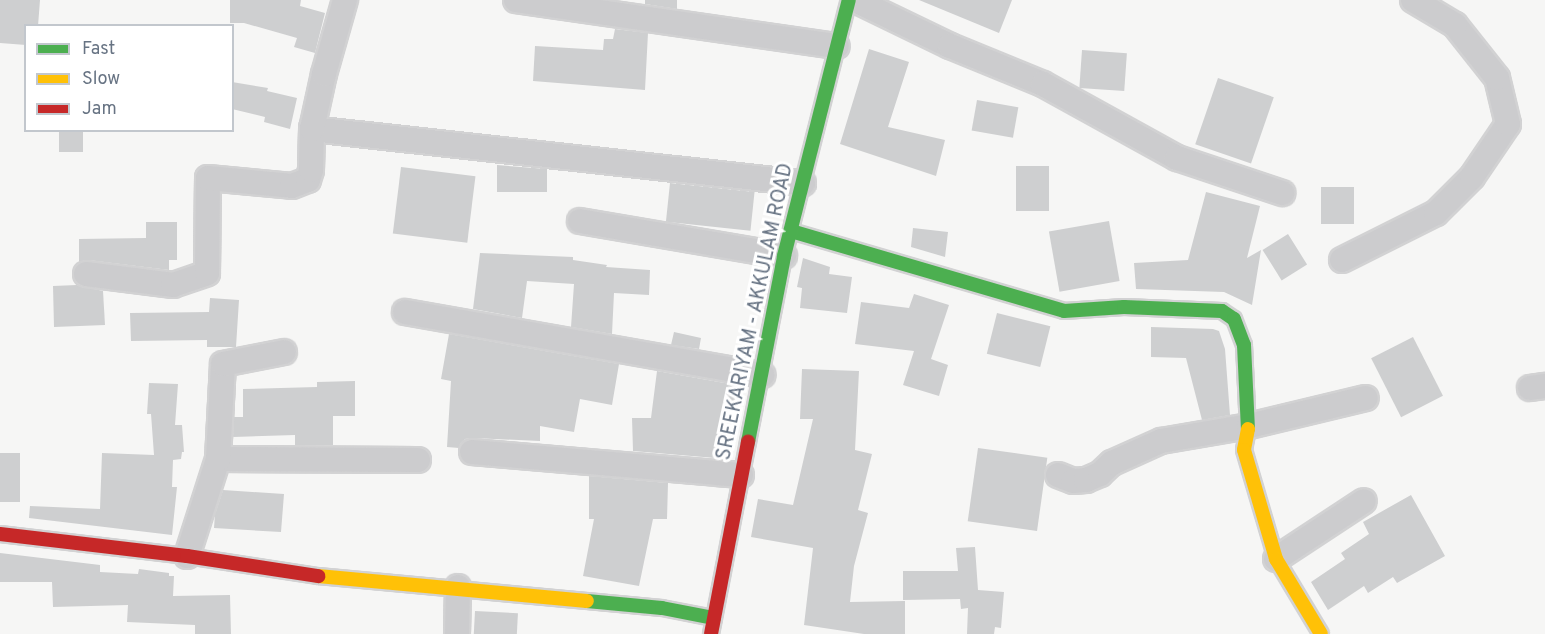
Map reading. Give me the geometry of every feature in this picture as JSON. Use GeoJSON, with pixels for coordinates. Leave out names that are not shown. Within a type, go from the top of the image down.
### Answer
{"type":"FeatureCollection","features":[{"type":"Feature","properties":{"kind":"street"},"geometry":{"type":"LineString","coordinates":[[86,274],[172,285],[207,273],[208,178],[292,186],[303,184],[308,180],[311,170],[312,129],[324,74],[345,0]]}},
{"type":"Feature","properties":{"kind":"street"},"geometry":{"type":"LineString","coordinates":[[516,0],[837,46]]}},
{"type":"Feature","properties":{"kind":"street","name":"SREEKARIYAM - AKKULAM ROAD"},"geometry":{"type":"LineString","coordinates":[[711,634],[784,256],[849,0]]}},
{"type":"Feature","properties":{"kind":"street"},"geometry":{"type":"LineString","coordinates":[[855,0],[950,46],[1043,84],[1177,158],[1282,193]]}},
{"type":"Feature","properties":{"kind":"street"},"geometry":{"type":"LineString","coordinates":[[1342,260],[1436,213],[1472,177],[1508,124],[1497,78],[1455,25],[1413,0]]}},
{"type":"Feature","properties":{"kind":"street"},"geometry":{"type":"LineString","coordinates":[[312,129],[803,183]]}},
{"type":"Feature","properties":{"kind":"street"},"geometry":{"type":"LineString","coordinates":[[580,220],[784,256]]}},
{"type":"Feature","properties":{"kind":"street"},"geometry":{"type":"LineString","coordinates":[[791,231],[1064,311],[1124,307],[1222,311],[1238,326],[1244,345],[1249,426],[1244,450],[1276,559],[1321,634]]}},
{"type":"Feature","properties":{"kind":"street"},"geometry":{"type":"LineString","coordinates":[[405,312],[762,375]]}},
{"type":"Feature","properties":{"kind":"street"},"geometry":{"type":"LineString","coordinates":[[187,556],[218,459],[223,364],[284,352]]}},
{"type":"Feature","properties":{"kind":"street"},"geometry":{"type":"LineString","coordinates":[[1058,475],[1073,481],[1086,480],[1100,474],[1112,464],[1161,441],[1249,426],[1366,398]]}},
{"type":"Feature","properties":{"kind":"street"},"geometry":{"type":"LineString","coordinates":[[472,452],[741,475]]}},
{"type":"Feature","properties":{"kind":"street"},"geometry":{"type":"LineString","coordinates":[[218,459],[418,460]]}},
{"type":"Feature","properties":{"kind":"street"},"geometry":{"type":"LineString","coordinates":[[1276,559],[1364,501]]}},
{"type":"Feature","properties":{"kind":"street"},"geometry":{"type":"LineString","coordinates":[[0,534],[187,556],[280,572],[662,608],[714,618]]}},
{"type":"Feature","properties":{"kind":"street"},"geometry":{"type":"LineString","coordinates":[[457,634],[458,587]]}},
{"type":"Feature","properties":{"kind":"building"},"geometry":{"type":"Polygon","coordinates":[[[0,0],[40,0],[38,24],[24,24],[24,45],[0,43],[0,0]]]}},
{"type":"Feature","properties":{"kind":"building"},"geometry":{"type":"Polygon","coordinates":[[[230,0],[301,0],[300,6],[325,13],[315,53],[294,47],[297,38],[244,23],[230,23],[230,0]]]}},
{"type":"Feature","properties":{"kind":"building"},"geometry":{"type":"Polygon","coordinates":[[[645,0],[677,0],[677,9],[645,4],[645,0]]]}},
{"type":"Feature","properties":{"kind":"building"},"geometry":{"type":"Polygon","coordinates":[[[919,0],[1012,0],[999,33],[919,0]]]}},
{"type":"Feature","properties":{"kind":"building"},"geometry":{"type":"Polygon","coordinates":[[[615,29],[648,33],[645,90],[533,81],[535,46],[603,50],[604,39],[613,39],[615,29]]]}},
{"type":"Feature","properties":{"kind":"building"},"geometry":{"type":"Polygon","coordinates":[[[869,49],[909,62],[888,127],[945,140],[936,176],[840,144],[869,49]]]}},
{"type":"Feature","properties":{"kind":"building"},"geometry":{"type":"Polygon","coordinates":[[[1082,50],[1127,53],[1124,91],[1079,88],[1082,50]]]}},
{"type":"Feature","properties":{"kind":"building"},"geometry":{"type":"Polygon","coordinates":[[[1218,78],[1274,97],[1251,163],[1195,144],[1218,78]]]}},
{"type":"Feature","properties":{"kind":"building"},"geometry":{"type":"Polygon","coordinates":[[[234,82],[268,88],[267,91],[297,98],[290,129],[264,122],[265,117],[234,109],[234,82]]]}},
{"type":"Feature","properties":{"kind":"building"},"geometry":{"type":"Polygon","coordinates":[[[977,100],[1018,107],[1013,138],[972,131],[977,100]]]}},
{"type":"Feature","properties":{"kind":"building"},"geometry":{"type":"Polygon","coordinates":[[[59,132],[83,132],[83,152],[59,152],[59,132]]]}},
{"type":"Feature","properties":{"kind":"building"},"geometry":{"type":"Polygon","coordinates":[[[497,165],[547,169],[547,192],[497,192],[497,165]]]}},
{"type":"Feature","properties":{"kind":"building"},"geometry":{"type":"Polygon","coordinates":[[[1016,166],[1049,166],[1049,211],[1016,211],[1016,166]]]}},
{"type":"Feature","properties":{"kind":"building"},"geometry":{"type":"Polygon","coordinates":[[[401,167],[475,176],[467,243],[393,234],[401,167]]]}},
{"type":"Feature","properties":{"kind":"building"},"geometry":{"type":"Polygon","coordinates":[[[670,183],[755,192],[750,231],[666,222],[670,183]]]}},
{"type":"Feature","properties":{"kind":"building"},"geometry":{"type":"Polygon","coordinates":[[[1321,187],[1354,187],[1354,224],[1321,224],[1321,187]]]}},
{"type":"Feature","properties":{"kind":"building"},"geometry":{"type":"Polygon","coordinates":[[[1206,192],[1260,206],[1247,258],[1261,250],[1252,305],[1224,292],[1136,289],[1134,263],[1188,260],[1206,192]]]}},
{"type":"Feature","properties":{"kind":"building"},"geometry":{"type":"Polygon","coordinates":[[[1109,221],[1120,281],[1060,292],[1049,232],[1109,221]]]}},
{"type":"Feature","properties":{"kind":"building"},"geometry":{"type":"Polygon","coordinates":[[[146,222],[177,222],[177,260],[169,260],[169,270],[88,260],[79,262],[79,239],[146,238],[146,222]]]}},
{"type":"Feature","properties":{"kind":"building"},"geometry":{"type":"Polygon","coordinates":[[[913,228],[948,232],[945,257],[911,247],[913,228]]]}},
{"type":"Feature","properties":{"kind":"building"},"geometry":{"type":"Polygon","coordinates":[[[1288,234],[1307,265],[1282,280],[1263,250],[1288,234]]]}},
{"type":"Feature","properties":{"kind":"building"},"geometry":{"type":"Polygon","coordinates":[[[480,253],[573,257],[573,260],[607,265],[606,267],[650,270],[649,295],[614,293],[612,334],[571,327],[574,284],[527,281],[522,318],[473,309],[480,253]]]}},
{"type":"Feature","properties":{"kind":"building"},"geometry":{"type":"Polygon","coordinates":[[[803,258],[830,267],[829,274],[852,277],[847,313],[800,308],[802,288],[797,287],[803,258]]]}},
{"type":"Feature","properties":{"kind":"building"},"geometry":{"type":"Polygon","coordinates":[[[77,285],[103,291],[105,325],[54,327],[53,286],[77,285]]]}},
{"type":"Feature","properties":{"kind":"building"},"geometry":{"type":"Polygon","coordinates":[[[914,294],[949,305],[931,359],[948,365],[939,396],[903,385],[914,351],[855,344],[861,302],[909,308],[914,294]]]}},
{"type":"Feature","properties":{"kind":"building"},"geometry":{"type":"Polygon","coordinates":[[[210,298],[239,300],[236,347],[207,347],[207,340],[131,341],[130,313],[209,312],[210,298]]]}},
{"type":"Feature","properties":{"kind":"building"},"geometry":{"type":"Polygon","coordinates":[[[997,313],[1050,326],[1040,367],[987,354],[997,313]]]}},
{"type":"Feature","properties":{"kind":"building"},"geometry":{"type":"Polygon","coordinates":[[[1151,327],[1219,331],[1225,349],[1230,415],[1202,420],[1186,358],[1151,357],[1151,327]]]}},
{"type":"Feature","properties":{"kind":"building"},"geometry":{"type":"Polygon","coordinates":[[[674,332],[701,338],[699,349],[671,345],[674,332]]]}},
{"type":"Feature","properties":{"kind":"building"},"geometry":{"type":"Polygon","coordinates":[[[449,334],[619,364],[612,405],[580,399],[574,432],[540,426],[540,441],[473,438],[465,439],[459,448],[447,447],[451,381],[441,379],[449,334]]]}},
{"type":"Feature","properties":{"kind":"building"},"geometry":{"type":"Polygon","coordinates":[[[1413,337],[1443,396],[1401,417],[1371,358],[1413,337]]]}},
{"type":"Feature","properties":{"kind":"building"},"geometry":{"type":"Polygon","coordinates":[[[802,369],[859,371],[855,450],[872,454],[858,510],[868,513],[854,566],[850,602],[905,601],[905,634],[864,634],[804,625],[813,548],[751,537],[758,499],[793,505],[813,419],[800,419],[802,369]]]}},
{"type":"Feature","properties":{"kind":"building"},"geometry":{"type":"Polygon","coordinates":[[[657,371],[736,385],[732,426],[721,425],[715,458],[633,451],[632,418],[651,418],[657,371]]]}},
{"type":"Feature","properties":{"kind":"building"},"geometry":{"type":"Polygon","coordinates":[[[355,381],[355,416],[333,416],[333,445],[295,445],[295,435],[233,437],[234,417],[243,417],[243,389],[317,387],[317,382],[355,381]]]}},
{"type":"Feature","properties":{"kind":"building"},"geometry":{"type":"Polygon","coordinates":[[[149,383],[178,384],[175,425],[182,425],[184,452],[182,452],[181,459],[173,460],[172,487],[177,487],[172,535],[29,518],[30,506],[100,509],[102,453],[154,455],[151,414],[147,414],[149,383]]]}},
{"type":"Feature","properties":{"kind":"building"},"geometry":{"type":"Polygon","coordinates":[[[978,448],[1047,458],[1037,531],[968,521],[978,448]]]}},
{"type":"Feature","properties":{"kind":"building"},"geometry":{"type":"Polygon","coordinates":[[[0,453],[20,453],[20,502],[0,502],[0,453]]]}},
{"type":"Feature","properties":{"kind":"building"},"geometry":{"type":"Polygon","coordinates":[[[589,476],[668,483],[667,519],[653,519],[639,586],[583,576],[594,519],[589,519],[589,476]]]}},
{"type":"Feature","properties":{"kind":"building"},"geometry":{"type":"Polygon","coordinates":[[[223,490],[284,494],[281,532],[214,528],[215,514],[223,490]]]}},
{"type":"Feature","properties":{"kind":"building"},"geometry":{"type":"Polygon","coordinates":[[[1411,495],[1445,556],[1397,583],[1393,577],[1368,593],[1364,586],[1328,610],[1311,582],[1345,559],[1341,553],[1369,534],[1363,522],[1411,495]]]}},
{"type":"Feature","properties":{"kind":"building"},"geometry":{"type":"Polygon","coordinates":[[[975,547],[978,590],[1004,592],[1001,628],[995,627],[994,634],[967,634],[968,608],[961,609],[960,599],[903,600],[903,571],[958,571],[956,548],[975,547]]]}},
{"type":"Feature","properties":{"kind":"building"},"geometry":{"type":"Polygon","coordinates":[[[0,553],[100,565],[100,572],[138,574],[139,569],[169,573],[169,576],[174,576],[173,596],[230,595],[231,634],[195,634],[195,625],[127,622],[128,605],[53,607],[52,582],[0,582],[0,553]]]}},
{"type":"Feature","properties":{"kind":"building"},"geometry":{"type":"Polygon","coordinates":[[[475,611],[518,613],[517,634],[474,634],[475,611]]]}},
{"type":"Feature","properties":{"kind":"traffic: fast"},"geometry":{"type":"LineString","coordinates":[[748,442],[784,256],[849,0]]}},
{"type":"Feature","properties":{"kind":"traffic: fast"},"geometry":{"type":"LineString","coordinates":[[791,231],[1064,311],[1124,307],[1222,311],[1234,319],[1244,345],[1248,429]]}},
{"type":"Feature","properties":{"kind":"traffic: fast"},"geometry":{"type":"LineString","coordinates":[[587,601],[662,608],[714,618]]}},
{"type":"Feature","properties":{"kind":"traffic: slow"},"geometry":{"type":"LineString","coordinates":[[1248,429],[1244,450],[1276,559],[1321,634]]}},
{"type":"Feature","properties":{"kind":"traffic: slow"},"geometry":{"type":"LineString","coordinates":[[318,576],[587,601]]}},
{"type":"Feature","properties":{"kind":"traffic: jam"},"geometry":{"type":"LineString","coordinates":[[711,634],[748,442]]}},
{"type":"Feature","properties":{"kind":"traffic: jam"},"geometry":{"type":"LineString","coordinates":[[0,534],[187,556],[318,576]]}}]}
